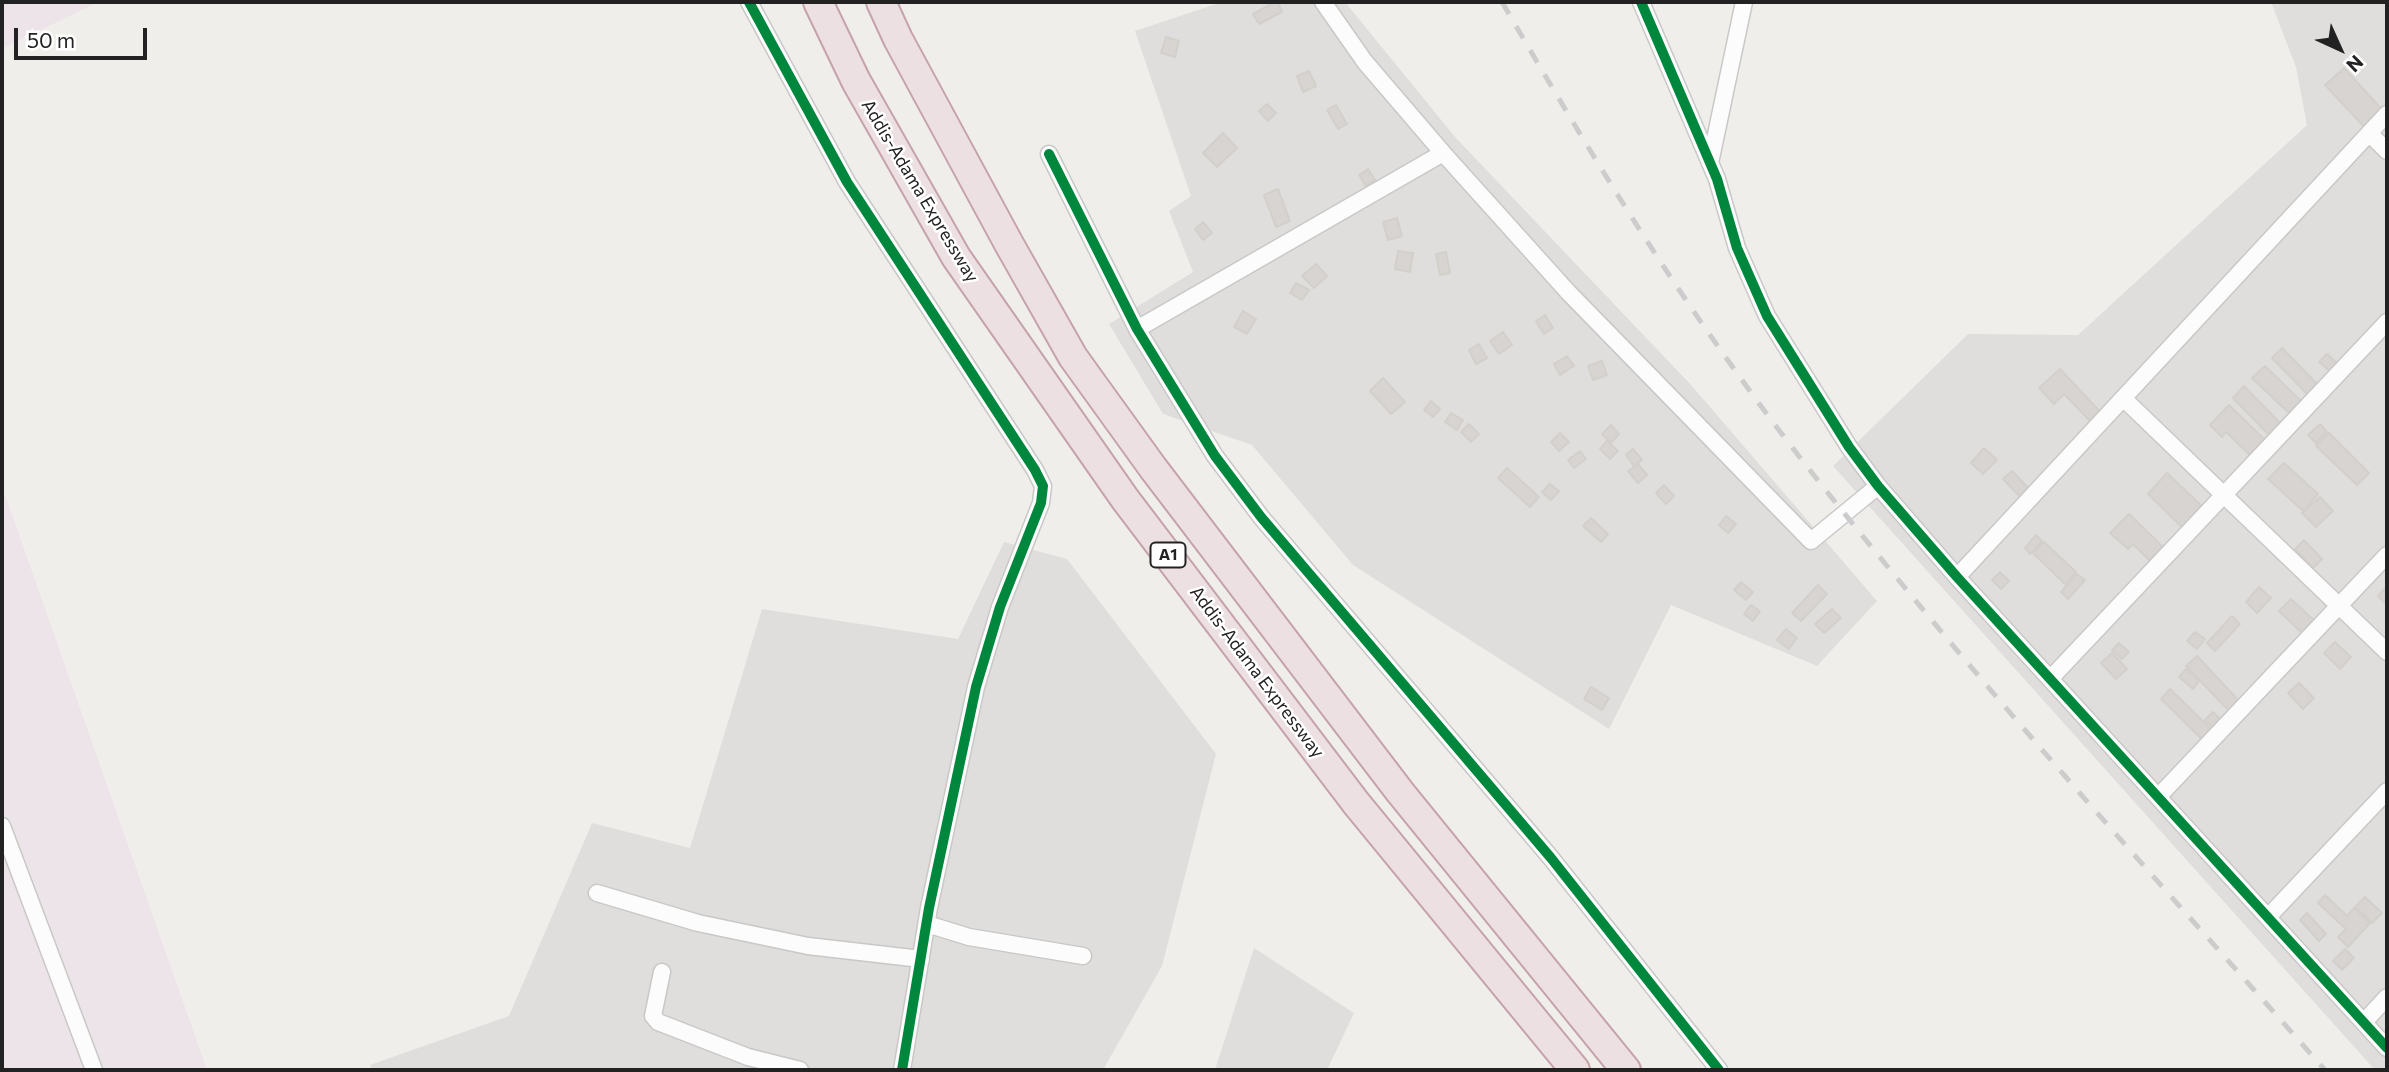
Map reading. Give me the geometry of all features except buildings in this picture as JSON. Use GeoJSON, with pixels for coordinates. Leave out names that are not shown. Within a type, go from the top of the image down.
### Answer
{"type":"FeatureCollection","features":[{"type":"Feature","properties":{"kind":"highway","name":"Addis-Adama Expressway"},"geometry":{"type":"LineString","coordinates":[[818,2],[856,81],[956,257],[1125,499],[1356,803],[1575,1070]]}},
{"type":"Feature","properties":{"kind":"highway","name":"A1"},"geometry":{"type":"LineString","coordinates":[[881,2],[898,39],[1002,232],[1073,356],[1153,468],[1399,792],[1626,1070]]}},
{"type":"Feature","properties":{"kind":"street"},"geometry":{"type":"LineString","coordinates":[[749,2],[847,182],[1043,486],[1041,503],[1000,607],[976,687],[927,924],[902,1070]]}},
{"type":"Feature","properties":{"kind":"street"},"geometry":{"type":"LineString","coordinates":[[1323,2],[1365,62],[1568,292],[1811,541],[1878,486]]}},
{"type":"Feature","properties":{"kind":"street"},"geometry":{"type":"LineString","coordinates":[[1641,2],[1717,179],[1737,247],[1767,316],[1849,447],[1878,486],[1956,577],[2387,1048]]}},
{"type":"Feature","properties":{"kind":"street"},"geometry":{"type":"LineString","coordinates":[[1710,163],[1744,2]]}},
{"type":"Feature","properties":{"kind":"street"},"geometry":{"type":"LineString","coordinates":[[1956,577],[2387,114]]}},
{"type":"Feature","properties":{"kind":"street"},"geometry":{"type":"LineString","coordinates":[[2369,133],[2387,150]]}},
{"type":"Feature","properties":{"kind":"street"},"geometry":{"type":"LineString","coordinates":[[1137,329],[1443,153]]}},
{"type":"Feature","properties":{"kind":"street"},"geometry":{"type":"LineString","coordinates":[[1049,155],[1137,329],[1215,457],[1261,517],[1551,858],[1719,1070]]}},
{"type":"Feature","properties":{"kind":"street"},"geometry":{"type":"LineString","coordinates":[[2050,678],[2387,323]]}},
{"type":"Feature","properties":{"kind":"street"},"geometry":{"type":"LineString","coordinates":[[2123,398],[2387,652]]}},
{"type":"Feature","properties":{"kind":"street"},"geometry":{"type":"LineString","coordinates":[[2158,797],[2387,555]]}},
{"type":"Feature","properties":{"kind":"street"},"geometry":{"type":"LineString","coordinates":[[2268,917],[2387,791]]}},
{"type":"Feature","properties":{"kind":"street"},"geometry":{"type":"LineString","coordinates":[[2,826],[94,1070]]}},
{"type":"Feature","properties":{"kind":"street"},"geometry":{"type":"LineString","coordinates":[[597,893],[698,923],[808,946],[921,959]]}},
{"type":"Feature","properties":{"kind":"street"},"geometry":{"type":"LineString","coordinates":[[927,924],[969,937],[1083,956]]}},
{"type":"Feature","properties":{"kind":"street"},"geometry":{"type":"LineString","coordinates":[[662,972],[653,1009],[653,1016],[658,1022],[748,1057],[800,1070]]}},
{"type":"Feature","properties":{"kind":"street"},"geometry":{"type":"LineString","coordinates":[[2364,1022],[2387,996]]}},
{"type":"Feature","properties":{"kind":"shaded area"},"geometry":{"type":"Polygon","coordinates":[[[2,2],[98,2],[2,49],[2,2]]]}},
{"type":"Feature","properties":{"kind":"shaded area"},"geometry":{"type":"Polygon","coordinates":[[[1222,2],[1345,2],[1455,137],[1692,386],[1877,601],[1817,666],[1671,605],[1609,729],[1353,565],[1252,445],[1163,414],[1109,324],[1193,272],[1169,211],[1191,196],[1135,31],[1222,2]]]}},
{"type":"Feature","properties":{"kind":"shaded area"},"geometry":{"type":"Polygon","coordinates":[[[2271,2],[2387,2],[2387,1070],[2375,1070],[1833,466],[1968,334],[2078,335],[2307,125],[2296,67],[2271,2]]]}},
{"type":"Feature","properties":{"kind":"shaded area"},"geometry":{"type":"Polygon","coordinates":[[[2,487],[15,523],[207,1070],[2,1070],[2,487]]]}},
{"type":"Feature","properties":{"kind":"shaded area"},"geometry":{"type":"Polygon","coordinates":[[[1004,542],[1067,559],[1216,754],[1162,966],[1103,1070],[372,1070],[370,1065],[509,1016],[592,823],[690,848],[762,609],[958,639],[1004,542]]]}},
{"type":"Feature","properties":{"kind":"shaded area"},"geometry":{"type":"Polygon","coordinates":[[[1254,948],[1354,1013],[1327,1070],[1215,1070],[1254,948]]]}},
{"type":"Feature","properties":{"kind":"railway"},"geometry":{"type":"LineString","coordinates":[[1502,2],[1647,241],[1709,334],[1800,458],[2005,707],[2325,1070]]}},
{"type":"Feature","properties":{"kind":"cycle path"},"geometry":{"type":"LineString","coordinates":[[749,2],[847,182],[1043,486],[1041,503],[1000,607],[976,687],[929,908],[902,1070]]}},
{"type":"Feature","properties":{"kind":"cycle path"},"geometry":{"type":"LineString","coordinates":[[1641,2],[1717,179],[1737,248],[1767,316],[1849,447],[1878,486],[1957,577],[2387,1048]]}},
{"type":"Feature","properties":{"kind":"cycle path"},"geometry":{"type":"LineString","coordinates":[[1049,154],[1137,329],[1215,456],[1261,517],[1551,858],[1719,1070]]}}]}
